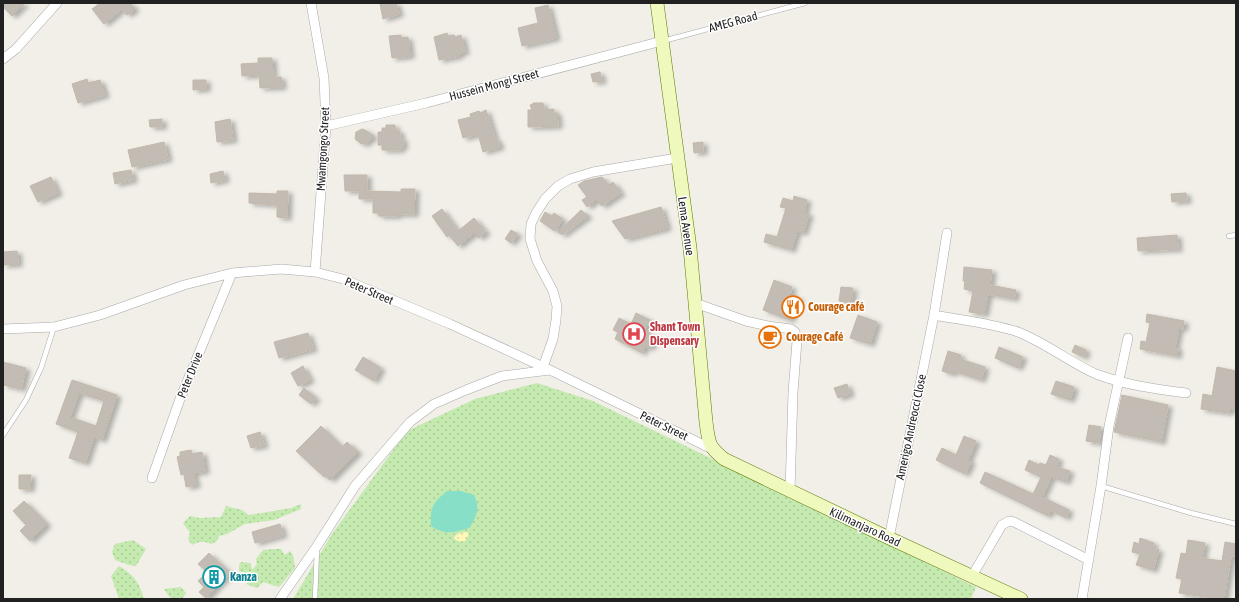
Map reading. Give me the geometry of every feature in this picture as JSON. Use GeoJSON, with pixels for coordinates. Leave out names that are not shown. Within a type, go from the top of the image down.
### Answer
{"type":"FeatureCollection","features":[{"type":"Feature","properties":{"kind":"main road","name":"Lema Avenue"},"geometry":{"type":"LineString","coordinates":[[658,3],[677,158],[690,248],[706,422],[708,438],[712,450]]}},
{"type":"Feature","properties":{"kind":"main road","name":"Kilimanjaro Road"},"geometry":{"type":"LineString","coordinates":[[712,450],[724,459],[790,491],[1021,599]]}},
{"type":"Feature","properties":{"kind":"street"},"geometry":{"type":"LineString","coordinates":[[3,59],[16,49],[57,3]]}},
{"type":"Feature","properties":{"kind":"street","name":"Mwamgongo Street"},"geometry":{"type":"LineString","coordinates":[[311,3],[324,78],[326,126],[315,272]]}},
{"type":"Feature","properties":{"kind":"street","name":"Hussein Mongi Street"},"geometry":{"type":"LineString","coordinates":[[326,126],[426,103],[662,41]]}},
{"type":"Feature","properties":{"kind":"street"},"geometry":{"type":"LineString","coordinates":[[280,599],[317,546],[355,486],[410,422],[434,404],[466,390],[502,376],[547,368],[553,339],[557,306],[553,291],[537,261],[530,239],[532,224],[545,199],[558,186],[570,179],[593,172],[677,158]]}},
{"type":"Feature","properties":{"kind":"street","name":"Amerigo Andreocci Close"},"geometry":{"type":"LineString","coordinates":[[888,538],[934,315],[947,233]]}},
{"type":"Feature","properties":{"kind":"street","name":"Peter Street"},"geometry":{"type":"LineString","coordinates":[[3,329],[54,327],[100,315],[184,285],[232,273],[281,270],[315,272],[343,280],[450,324],[547,368],[712,450]]}},
{"type":"Feature","properties":{"kind":"street","name":"Peter Drive"},"geometry":{"type":"LineString","coordinates":[[152,478],[180,399],[232,273]]}},
{"type":"Feature","properties":{"kind":"street"},"geometry":{"type":"LineString","coordinates":[[695,303],[746,321],[791,329],[795,332],[797,341],[793,392],[790,491]]}},
{"type":"Feature","properties":{"kind":"street"},"geometry":{"type":"LineString","coordinates":[[934,315],[974,322],[1016,332],[1038,340],[1095,373],[1119,382],[1186,393]]}},
{"type":"Feature","properties":{"kind":"street"},"geometry":{"type":"LineString","coordinates":[[1082,599],[1101,486],[1109,426],[1128,338]]}},
{"type":"Feature","properties":{"kind":"street"},"geometry":{"type":"LineString","coordinates":[[972,576],[1002,524],[1009,521],[1089,560]]}},
{"type":"Feature","properties":{"kind":"lane","name":"AMEG Road"},"geometry":{"type":"LineString","coordinates":[[662,41],[805,3]]}},
{"type":"Feature","properties":{"kind":"lane"},"geometry":{"type":"LineString","coordinates":[[1229,236],[1236,236]]}},
{"type":"Feature","properties":{"kind":"lane"},"geometry":{"type":"LineString","coordinates":[[3,435],[26,400],[41,368],[54,327]]}},
{"type":"Feature","properties":{"kind":"lane"},"geometry":{"type":"LineString","coordinates":[[1101,486],[1192,513],[1236,524]]}},
{"type":"Feature","properties":{"kind":"lane"},"geometry":{"type":"LineString","coordinates":[[315,599],[317,546]]}},
{"type":"Feature","properties":{"kind":"green space"},"geometry":{"type":"Polygon","coordinates":[[[537,383],[593,401],[976,587],[971,599],[293,599],[332,534],[407,431],[475,399],[537,383]]]}},
{"type":"Feature","properties":{"kind":"green space"},"geometry":{"type":"Polygon","coordinates":[[[447,491],[461,491],[474,495],[477,505],[477,513],[469,528],[445,532],[431,526],[433,506],[447,491]]]}},
{"type":"Feature","properties":{"kind":"green space"},"geometry":{"type":"Polygon","coordinates":[[[301,504],[301,509],[274,520],[245,524],[227,534],[219,536],[217,541],[211,544],[202,542],[192,545],[188,539],[190,533],[183,523],[190,516],[199,518],[221,517],[226,506],[242,510],[249,515],[291,508],[301,504]]]}},
{"type":"Feature","properties":{"kind":"green space"},"geometry":{"type":"Polygon","coordinates":[[[133,540],[146,549],[136,566],[115,560],[112,552],[115,544],[133,540]]]}},
{"type":"Feature","properties":{"kind":"green space"},"geometry":{"type":"Polygon","coordinates":[[[281,549],[285,555],[290,551],[293,555],[295,568],[279,587],[263,582],[257,588],[246,584],[250,580],[252,572],[244,573],[239,571],[239,565],[241,562],[251,563],[252,570],[257,564],[256,559],[263,550],[281,549]]]}},
{"type":"Feature","properties":{"kind":"green space"},"geometry":{"type":"Polygon","coordinates":[[[119,566],[136,580],[144,599],[119,599],[111,576],[119,566]]]}},
{"type":"Feature","properties":{"kind":"green space"},"geometry":{"type":"Polygon","coordinates":[[[181,587],[186,593],[182,599],[171,599],[164,589],[177,588],[181,587]]]}},
{"type":"Feature","properties":{"kind":"sand"},"geometry":{"type":"Polygon","coordinates":[[[466,532],[469,534],[465,541],[462,542],[454,538],[457,534],[466,532]]]}},
{"type":"Feature","properties":{"kind":"building"},"geometry":{"type":"Polygon","coordinates":[[[3,3],[25,3],[12,16],[3,7],[3,3]]]}},
{"type":"Feature","properties":{"kind":"building"},"geometry":{"type":"Polygon","coordinates":[[[100,3],[130,3],[135,9],[127,15],[122,9],[104,24],[92,9],[100,3]]]}},
{"type":"Feature","properties":{"kind":"building"},"geometry":{"type":"Polygon","coordinates":[[[396,3],[399,14],[383,19],[380,4],[396,3]]]}},
{"type":"Feature","properties":{"kind":"building"},"geometry":{"type":"Polygon","coordinates":[[[548,5],[556,38],[522,46],[518,28],[538,23],[535,8],[548,5]]]}},
{"type":"Feature","properties":{"kind":"building"},"geometry":{"type":"Polygon","coordinates":[[[447,33],[448,36],[454,35],[455,37],[461,35],[465,52],[459,53],[459,56],[439,60],[434,37],[447,33]]]}},
{"type":"Feature","properties":{"kind":"building"},"geometry":{"type":"Polygon","coordinates":[[[401,35],[401,38],[408,37],[410,56],[392,58],[389,36],[401,35]]]}},
{"type":"Feature","properties":{"kind":"building"},"geometry":{"type":"Polygon","coordinates":[[[258,58],[272,58],[273,77],[281,77],[282,87],[260,88],[259,75],[242,76],[241,64],[258,63],[258,58]]]}},
{"type":"Feature","properties":{"kind":"building"},"geometry":{"type":"Polygon","coordinates":[[[600,72],[602,81],[593,82],[591,74],[600,72]]]}},
{"type":"Feature","properties":{"kind":"building"},"geometry":{"type":"Polygon","coordinates":[[[87,79],[88,83],[100,80],[105,95],[78,103],[72,84],[87,79]]]}},
{"type":"Feature","properties":{"kind":"building"},"geometry":{"type":"Polygon","coordinates":[[[193,80],[206,80],[206,89],[193,90],[193,80]]]}},
{"type":"Feature","properties":{"kind":"building"},"geometry":{"type":"Polygon","coordinates":[[[533,103],[543,103],[544,110],[554,109],[554,113],[557,113],[558,126],[528,127],[528,110],[532,110],[530,105],[533,103]]]}},
{"type":"Feature","properties":{"kind":"building"},"geometry":{"type":"Polygon","coordinates":[[[486,110],[495,139],[497,139],[500,147],[483,152],[478,134],[463,138],[458,120],[471,117],[470,114],[479,111],[480,113],[486,110]]]}},
{"type":"Feature","properties":{"kind":"building"},"geometry":{"type":"Polygon","coordinates":[[[162,119],[162,127],[150,127],[149,120],[162,119]]]}},
{"type":"Feature","properties":{"kind":"building"},"geometry":{"type":"Polygon","coordinates":[[[230,119],[233,140],[217,142],[215,122],[230,119]]]}},
{"type":"Feature","properties":{"kind":"building"},"geometry":{"type":"Polygon","coordinates":[[[386,125],[395,125],[395,131],[400,131],[400,139],[403,139],[403,147],[400,147],[400,150],[382,150],[382,145],[378,145],[378,132],[382,132],[382,128],[386,128],[386,125]]]}},
{"type":"Feature","properties":{"kind":"building"},"geometry":{"type":"Polygon","coordinates":[[[362,129],[374,136],[363,144],[355,139],[356,132],[362,129]]]}},
{"type":"Feature","properties":{"kind":"building"},"geometry":{"type":"Polygon","coordinates":[[[164,142],[168,159],[132,167],[128,150],[164,142]]]}},
{"type":"Feature","properties":{"kind":"building"},"geometry":{"type":"Polygon","coordinates":[[[703,142],[703,152],[694,153],[693,143],[703,142]]]}},
{"type":"Feature","properties":{"kind":"building"},"geometry":{"type":"Polygon","coordinates":[[[131,170],[133,180],[115,184],[113,173],[131,170]]]}},
{"type":"Feature","properties":{"kind":"building"},"geometry":{"type":"Polygon","coordinates":[[[223,171],[225,180],[211,183],[210,174],[223,171]]]}},
{"type":"Feature","properties":{"kind":"building"},"geometry":{"type":"Polygon","coordinates":[[[344,175],[367,175],[367,191],[401,192],[401,189],[415,189],[414,214],[379,216],[379,213],[373,213],[373,199],[359,199],[359,191],[345,191],[344,175]]]}},
{"type":"Feature","properties":{"kind":"building"},"geometry":{"type":"Polygon","coordinates":[[[51,177],[58,193],[38,202],[30,186],[51,177]]]}},
{"type":"Feature","properties":{"kind":"building"},"geometry":{"type":"Polygon","coordinates":[[[602,177],[609,185],[613,182],[621,193],[602,206],[596,200],[587,207],[582,200],[587,197],[578,185],[584,181],[602,177]]]}},
{"type":"Feature","properties":{"kind":"building"},"geometry":{"type":"Polygon","coordinates":[[[277,191],[288,191],[287,218],[277,217],[277,205],[249,203],[249,193],[277,194],[277,191]]]}},
{"type":"Feature","properties":{"kind":"building"},"geometry":{"type":"Polygon","coordinates":[[[1186,193],[1187,201],[1172,202],[1171,194],[1186,193]]]}},
{"type":"Feature","properties":{"kind":"building"},"geometry":{"type":"Polygon","coordinates":[[[794,196],[807,200],[804,213],[809,214],[803,233],[797,231],[791,250],[764,242],[766,234],[777,237],[786,208],[780,207],[783,198],[793,201],[794,196]]]}},
{"type":"Feature","properties":{"kind":"building"},"geometry":{"type":"Polygon","coordinates":[[[661,207],[667,228],[625,239],[612,221],[661,207]]]}},
{"type":"Feature","properties":{"kind":"building"},"geometry":{"type":"Polygon","coordinates":[[[442,209],[458,231],[474,218],[486,232],[479,238],[474,233],[458,246],[449,235],[447,237],[432,216],[442,209]]]}},
{"type":"Feature","properties":{"kind":"building"},"geometry":{"type":"Polygon","coordinates":[[[581,210],[588,216],[562,235],[558,232],[581,210]]]}},
{"type":"Feature","properties":{"kind":"building"},"geometry":{"type":"Polygon","coordinates":[[[545,212],[552,216],[554,213],[563,219],[555,231],[540,221],[545,212]]]}},
{"type":"Feature","properties":{"kind":"building"},"geometry":{"type":"Polygon","coordinates":[[[511,230],[518,234],[511,243],[505,239],[511,230]]]}},
{"type":"Feature","properties":{"kind":"building"},"geometry":{"type":"Polygon","coordinates":[[[1177,235],[1178,249],[1138,251],[1137,238],[1177,235]]]}},
{"type":"Feature","properties":{"kind":"building"},"geometry":{"type":"Polygon","coordinates":[[[17,251],[18,264],[3,265],[3,252],[17,251]]]}},
{"type":"Feature","properties":{"kind":"building"},"geometry":{"type":"Polygon","coordinates":[[[964,267],[992,270],[990,285],[1016,290],[1014,299],[988,294],[984,314],[969,312],[973,291],[964,289],[964,267]]]}},
{"type":"Feature","properties":{"kind":"building"},"geometry":{"type":"Polygon","coordinates":[[[774,280],[792,287],[790,295],[799,298],[790,320],[763,310],[774,280]]]}},
{"type":"Feature","properties":{"kind":"building"},"geometry":{"type":"Polygon","coordinates":[[[841,287],[853,288],[851,303],[839,301],[841,287]]]}},
{"type":"Feature","properties":{"kind":"building","name":"Shant Town Dispensary"},"geometry":{"type":"Polygon","coordinates":[[[636,313],[650,320],[644,331],[655,337],[650,348],[645,346],[642,353],[615,339],[618,332],[613,330],[619,318],[631,324],[636,313]]]}},
{"type":"Feature","properties":{"kind":"building"},"geometry":{"type":"Polygon","coordinates":[[[1147,314],[1184,321],[1183,329],[1179,328],[1175,347],[1178,348],[1177,356],[1140,349],[1141,341],[1146,342],[1150,323],[1146,322],[1147,314]]]}},
{"type":"Feature","properties":{"kind":"building"},"geometry":{"type":"Polygon","coordinates":[[[858,315],[877,322],[870,344],[850,338],[858,315]]]}},
{"type":"Feature","properties":{"kind":"building"},"geometry":{"type":"Polygon","coordinates":[[[308,333],[313,349],[279,358],[274,342],[308,333]]]}},
{"type":"Feature","properties":{"kind":"building"},"geometry":{"type":"Polygon","coordinates":[[[1075,345],[1086,350],[1084,357],[1072,352],[1075,345]]]}},
{"type":"Feature","properties":{"kind":"building"},"geometry":{"type":"Polygon","coordinates":[[[999,347],[1023,357],[1018,368],[995,358],[999,347]]]}},
{"type":"Feature","properties":{"kind":"building"},"geometry":{"type":"Polygon","coordinates":[[[948,351],[961,355],[960,359],[985,367],[981,380],[953,371],[952,374],[942,371],[948,351]]]}},
{"type":"Feature","properties":{"kind":"building"},"geometry":{"type":"Polygon","coordinates":[[[363,357],[381,368],[374,381],[355,370],[363,357]]]}},
{"type":"Feature","properties":{"kind":"building"},"geometry":{"type":"Polygon","coordinates":[[[3,362],[26,368],[21,389],[3,385],[3,362]]]}},
{"type":"Feature","properties":{"kind":"building"},"geometry":{"type":"Polygon","coordinates":[[[303,366],[310,380],[298,386],[291,373],[303,366]]]}},
{"type":"Feature","properties":{"kind":"building"},"geometry":{"type":"Polygon","coordinates":[[[1217,367],[1236,371],[1236,410],[1230,408],[1229,413],[1201,409],[1203,394],[1212,396],[1217,367]]]}},
{"type":"Feature","properties":{"kind":"building"},"geometry":{"type":"Polygon","coordinates":[[[72,380],[117,395],[102,440],[94,437],[85,463],[69,458],[78,432],[56,424],[72,380]],[[79,393],[70,417],[96,426],[104,401],[79,393]]]}},
{"type":"Feature","properties":{"kind":"building"},"geometry":{"type":"Polygon","coordinates":[[[1056,381],[1074,387],[1070,400],[1051,394],[1056,381]]]}},
{"type":"Feature","properties":{"kind":"building"},"geometry":{"type":"Polygon","coordinates":[[[847,384],[850,394],[838,398],[834,388],[847,384]]]}},
{"type":"Feature","properties":{"kind":"building"},"geometry":{"type":"Polygon","coordinates":[[[304,388],[316,398],[311,404],[299,395],[304,388]]]}},
{"type":"Feature","properties":{"kind":"building"},"geometry":{"type":"Polygon","coordinates":[[[1122,395],[1168,405],[1161,442],[1114,432],[1122,395]]]}},
{"type":"Feature","properties":{"kind":"building"},"geometry":{"type":"Polygon","coordinates":[[[1089,425],[1101,427],[1099,443],[1086,441],[1089,425]]]}},
{"type":"Feature","properties":{"kind":"building"},"geometry":{"type":"Polygon","coordinates":[[[321,426],[342,447],[347,442],[358,452],[330,480],[326,476],[324,477],[296,451],[321,426]]]}},
{"type":"Feature","properties":{"kind":"building"},"geometry":{"type":"Polygon","coordinates":[[[260,432],[264,445],[251,448],[247,436],[260,432]]]}},
{"type":"Feature","properties":{"kind":"building"},"geometry":{"type":"Polygon","coordinates":[[[964,436],[976,441],[968,460],[971,462],[965,474],[936,460],[942,448],[956,455],[964,436]]]}},
{"type":"Feature","properties":{"kind":"building"},"geometry":{"type":"Polygon","coordinates":[[[191,450],[192,454],[202,452],[205,471],[193,473],[196,485],[186,487],[184,474],[181,475],[177,457],[180,456],[180,452],[191,450]]]}},
{"type":"Feature","properties":{"kind":"building"},"geometry":{"type":"Polygon","coordinates":[[[1050,455],[1059,459],[1056,467],[1070,471],[1066,482],[1051,477],[1042,497],[1069,510],[1066,518],[1050,510],[1048,516],[980,483],[985,472],[1033,494],[1041,477],[1025,470],[1029,460],[1039,465],[1040,463],[1046,465],[1050,455]]]}},
{"type":"Feature","properties":{"kind":"building"},"geometry":{"type":"Polygon","coordinates":[[[19,475],[31,475],[30,489],[19,489],[19,475]]]}},
{"type":"Feature","properties":{"kind":"building"},"geometry":{"type":"Polygon","coordinates":[[[24,501],[47,524],[30,541],[20,531],[26,525],[13,511],[24,501]]]}},
{"type":"Feature","properties":{"kind":"building","name":"Kanza"},"geometry":{"type":"Polygon","coordinates":[[[280,524],[283,535],[255,543],[252,532],[280,524]]]}},
{"type":"Feature","properties":{"kind":"building"},"geometry":{"type":"Polygon","coordinates":[[[1140,538],[1154,543],[1152,548],[1159,550],[1153,570],[1136,565],[1140,554],[1132,552],[1134,542],[1139,544],[1140,538]]]}},
{"type":"Feature","properties":{"kind":"building"},"geometry":{"type":"Polygon","coordinates":[[[1188,540],[1205,543],[1202,558],[1222,561],[1225,542],[1236,544],[1236,556],[1231,556],[1224,599],[1206,599],[1206,597],[1179,593],[1182,579],[1176,578],[1181,553],[1186,554],[1188,540]]]}},
{"type":"Feature","properties":{"kind":"building","name":"Kanza"},"geometry":{"type":"Polygon","coordinates":[[[209,553],[230,573],[206,598],[199,592],[204,587],[198,581],[207,572],[198,564],[209,553]]]}},
{"type":"Feature","properties":{"kind":"place","name":"Courage café"},"geometry":{"type":"Point","coordinates":[793,307]}},
{"type":"Feature","properties":{"kind":"place","name":"Shant Town Dispensary"},"geometry":{"type":"Point","coordinates":[634,334]}},
{"type":"Feature","properties":{"kind":"place","name":"Courage Café"},"geometry":{"type":"Point","coordinates":[770,337]}},
{"type":"Feature","properties":{"kind":"place","name":"Kanza"},"geometry":{"type":"Point","coordinates":[214,577]}}]}
